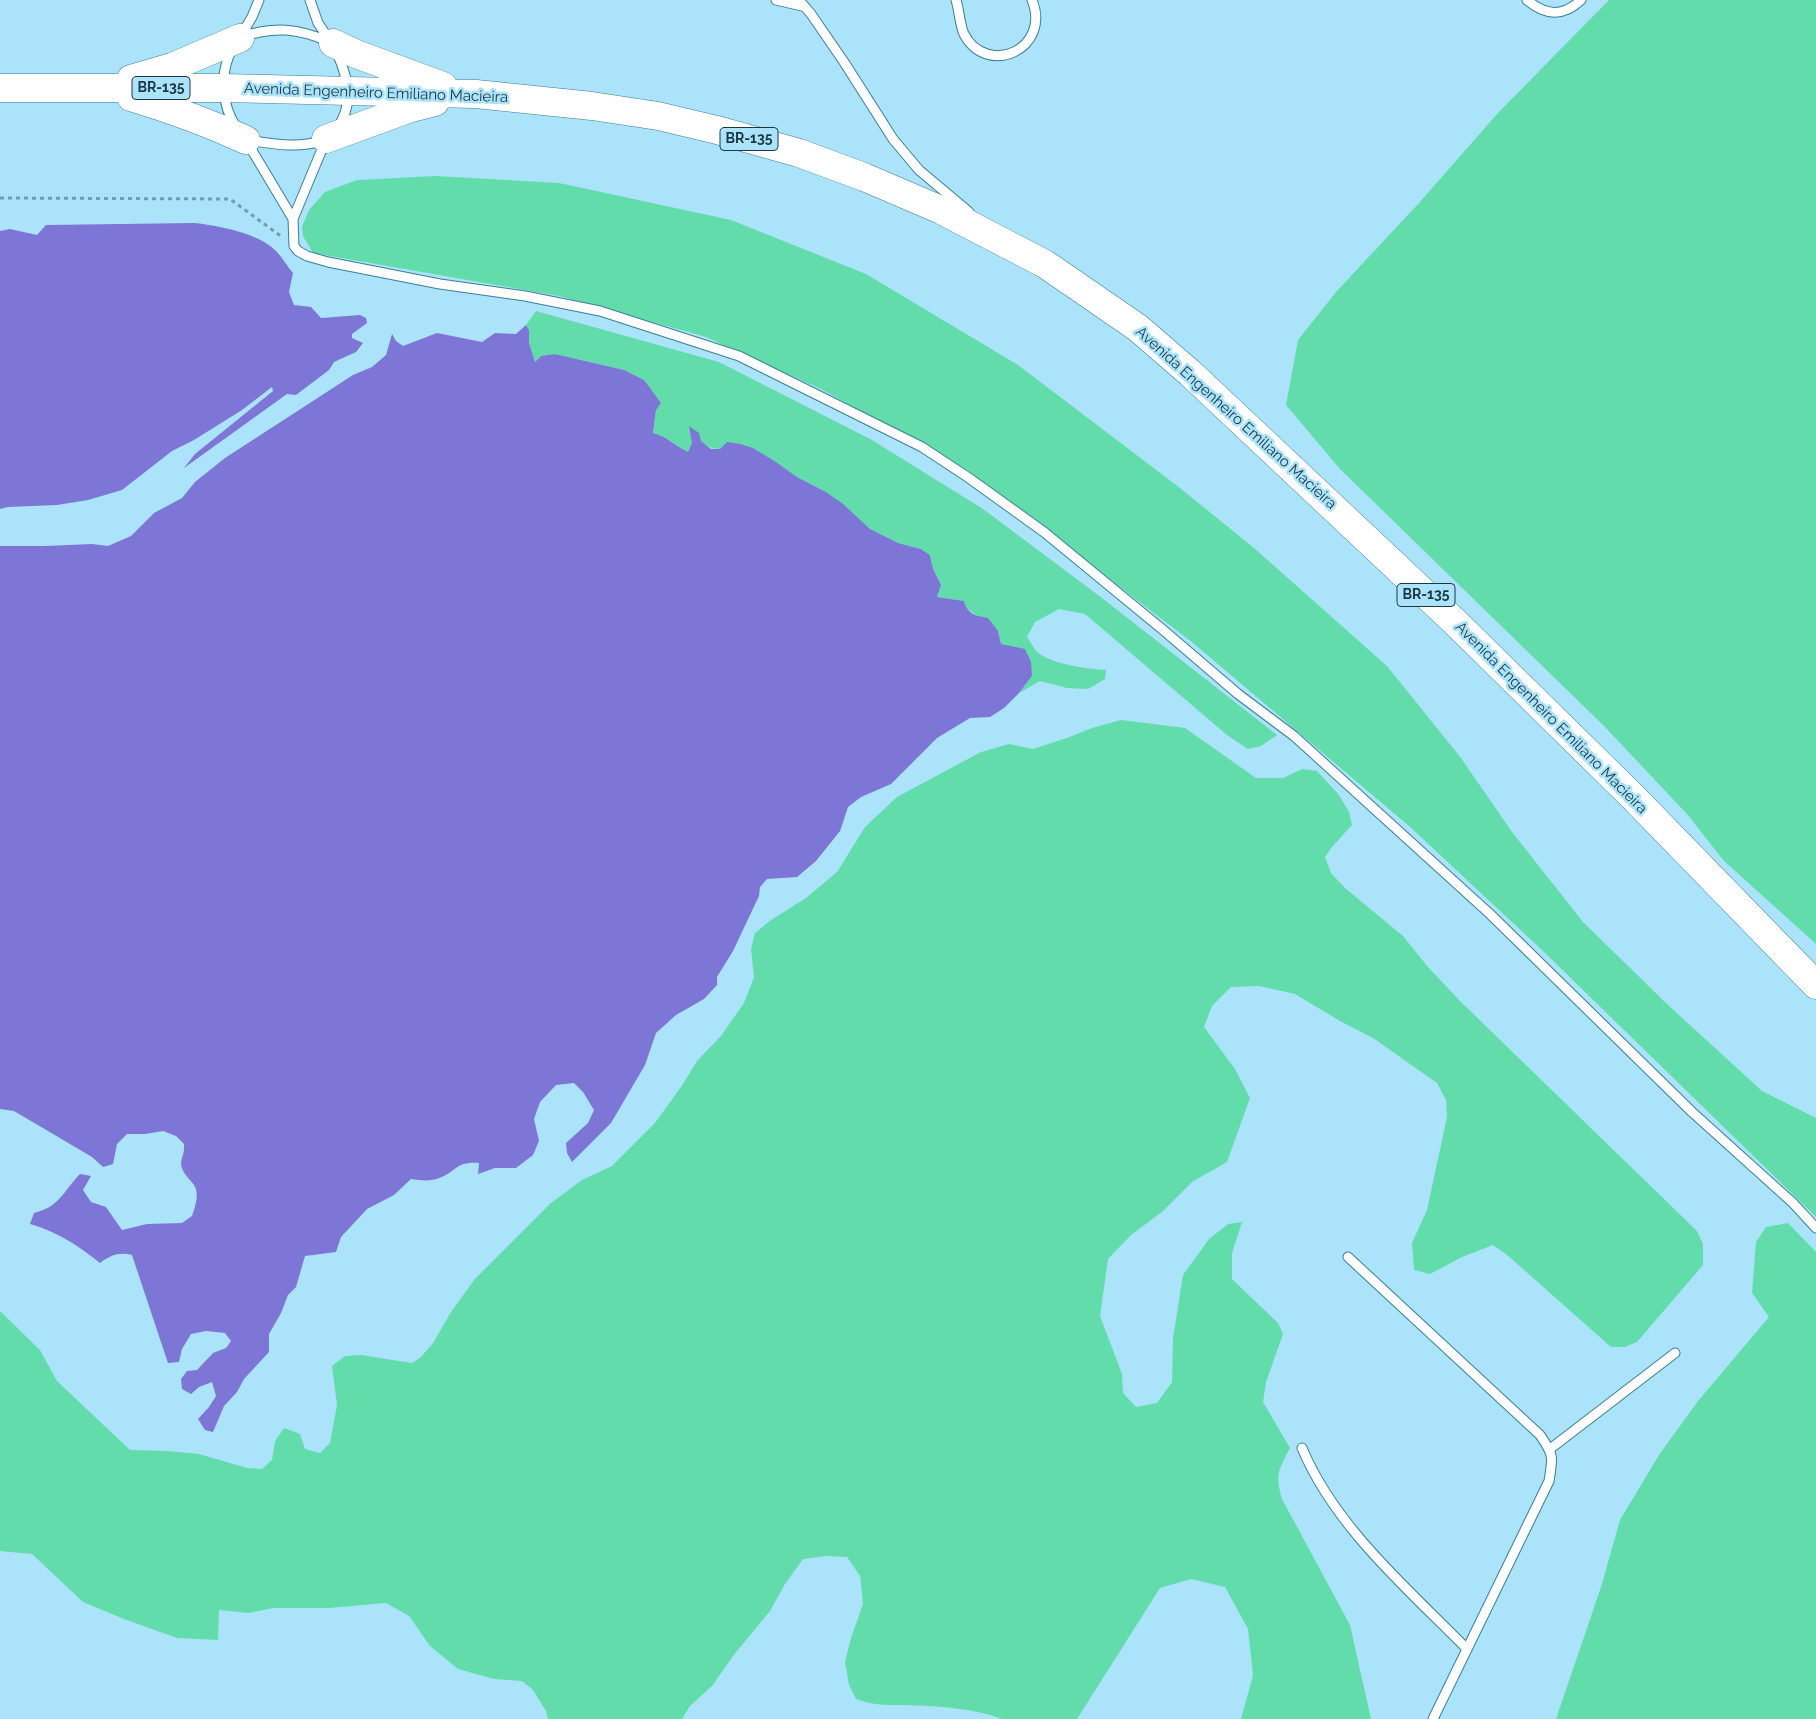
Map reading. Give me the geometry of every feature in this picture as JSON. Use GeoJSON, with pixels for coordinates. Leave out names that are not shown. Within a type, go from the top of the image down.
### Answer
{"type":"FeatureCollection","features":[{"type":"Feature","properties":{"kind":"highway"},"geometry":{"type":"LineString","coordinates":[[98,88],[172,67],[240,38]]}},
{"type":"Feature","properties":{"kind":"highway"},"geometry":{"type":"LineString","coordinates":[[333,43],[356,54],[430,82],[476,94]]}},
{"type":"Feature","properties":{"kind":"highway","name":"Avenida Engenheiro Emiliano Macieira"},"geometry":{"type":"LineString","coordinates":[[0,88],[224,88],[476,94],[592,106],[658,116],[799,153],[864,177],[941,210],[1006,242],[1045,264],[1123,317],[1190,373],[1456,623],[1633,797],[1816,985]]}},
{"type":"Feature","properties":{"kind":"highway"},"geometry":{"type":"LineString","coordinates":[[98,88],[173,109],[204,120],[246,140]]}},
{"type":"Feature","properties":{"kind":"highway"},"geometry":{"type":"LineString","coordinates":[[326,139],[408,109],[476,94]]}},
{"type":"Feature","properties":{"kind":"lane"},"geometry":{"type":"LineString","coordinates":[[259,0],[252,17],[230,54],[226,66],[225,102],[232,121],[246,140],[294,219]]}},
{"type":"Feature","properties":{"kind":"lane"},"geometry":{"type":"LineString","coordinates":[[310,0],[318,23],[333,43],[344,66],[348,92],[347,106],[340,124],[326,139],[294,219],[294,246],[307,256],[328,262],[440,284],[525,296],[610,314],[739,356],[922,447],[1044,532],[1162,628],[1238,694],[1294,736],[1490,914],[1692,1112],[1793,1203],[1816,1228]]}},
{"type":"Feature","properties":{"kind":"lane"},"geometry":{"type":"LineString","coordinates":[[776,0],[801,3],[811,14],[844,62],[893,140],[919,170],[1006,242]]}},
{"type":"Feature","properties":{"kind":"lane"},"geometry":{"type":"LineString","coordinates":[[956,0],[964,33],[974,47],[990,55],[1007,56],[1023,48],[1034,34],[1037,17],[1032,0]]}},
{"type":"Feature","properties":{"kind":"lane"},"geometry":{"type":"LineString","coordinates":[[1036,10],[1040,0]]}},
{"type":"Feature","properties":{"kind":"lane"},"geometry":{"type":"LineString","coordinates":[[1527,0],[1542,10],[1552,13],[1572,9],[1581,0]]}},
{"type":"Feature","properties":{"kind":"lane"},"geometry":{"type":"LineString","coordinates":[[240,38],[273,29],[307,33],[333,43]]}},
{"type":"Feature","properties":{"kind":"lane"},"geometry":{"type":"LineString","coordinates":[[246,140],[303,146],[326,139]]}},
{"type":"Feature","properties":{"kind":"lane"},"geometry":{"type":"LineString","coordinates":[[1348,1257],[1540,1435],[1550,1449],[1553,1460],[1549,1481],[1433,1719]]}},
{"type":"Feature","properties":{"kind":"lane"},"geometry":{"type":"LineString","coordinates":[[1550,1449],[1675,1354]]}},
{"type":"Feature","properties":{"kind":"lane"},"geometry":{"type":"LineString","coordinates":[[1302,1448],[1312,1472],[1324,1493],[1375,1556],[1467,1649]]}},
{"type":"Feature","properties":{"kind":"path"},"geometry":{"type":"LineString","coordinates":[[0,198],[230,199],[294,246]]}},
{"type":"Feature","properties":{"kind":"green space"},"geometry":{"type":"Polygon","coordinates":[[[1609,0],[1816,0],[1816,944],[1724,861],[1687,814],[1604,726],[1340,469],[1286,405],[1298,340],[1336,292],[1419,203],[1498,113],[1609,0]]]}},
{"type":"Feature","properties":{"kind":"green space"},"geometry":{"type":"Polygon","coordinates":[[[436,176],[559,183],[731,220],[866,274],[1018,365],[1180,488],[1254,548],[1387,666],[1461,758],[1512,832],[1583,922],[1668,1005],[1762,1091],[1816,1118],[1816,1217],[1543,951],[1409,826],[1193,643],[966,469],[821,389],[706,337],[559,296],[313,253],[303,236],[302,227],[309,210],[325,192],[357,180],[436,176]]]}},
{"type":"Feature","properties":{"kind":"green space"},"geometry":{"type":"Polygon","coordinates":[[[536,311],[719,362],[872,440],[983,509],[1102,598],[1277,735],[1261,746],[1248,749],[1227,735],[1085,614],[1059,609],[1035,622],[1027,637],[1036,651],[1042,656],[1059,662],[1079,667],[1106,670],[1105,679],[1088,689],[1067,688],[1040,681],[1019,693],[1032,676],[1001,644],[998,631],[966,608],[964,601],[937,597],[941,585],[933,569],[930,555],[921,549],[898,543],[870,529],[826,492],[797,477],[776,462],[714,449],[702,442],[690,426],[692,443],[688,453],[667,439],[653,433],[656,410],[644,380],[624,370],[555,354],[541,356],[535,362],[529,343],[529,330],[526,325],[536,311]]]}},
{"type":"Feature","properties":{"kind":"green space"},"geometry":{"type":"Polygon","coordinates":[[[1121,720],[1185,728],[1256,778],[1283,778],[1302,769],[1317,771],[1339,795],[1349,812],[1352,825],[1325,857],[1331,873],[1345,888],[1403,936],[1428,967],[1461,1002],[1697,1231],[1703,1244],[1703,1265],[1637,1342],[1625,1347],[1611,1347],[1506,1254],[1493,1245],[1462,1257],[1430,1274],[1414,1270],[1412,1243],[1427,1210],[1447,1117],[1446,1100],[1437,1083],[1373,1038],[1295,994],[1259,986],[1231,987],[1212,1006],[1204,1027],[1235,1069],[1250,1098],[1227,1162],[1192,1182],[1162,1212],[1131,1235],[1108,1259],[1100,1316],[1122,1374],[1123,1393],[1136,1407],[1157,1403],[1172,1382],[1173,1338],[1183,1275],[1209,1239],[1228,1224],[1242,1222],[1232,1253],[1232,1279],[1278,1323],[1283,1334],[1266,1382],[1263,1402],[1290,1448],[1278,1478],[1282,1499],[1350,1625],[1371,1719],[1241,1719],[1253,1675],[1248,1629],[1225,1587],[1191,1579],[1160,1588],[1077,1719],[1002,1719],[979,1712],[955,1708],[881,1705],[856,1699],[849,1685],[845,1662],[863,1604],[860,1576],[847,1557],[826,1556],[803,1559],[785,1584],[770,1611],[733,1656],[712,1686],[690,1706],[682,1719],[548,1719],[546,1711],[533,1690],[522,1681],[494,1679],[458,1669],[430,1646],[409,1616],[386,1603],[329,1608],[273,1608],[249,1613],[219,1610],[218,1640],[177,1638],[83,1602],[32,1554],[0,1551],[0,1311],[40,1350],[57,1381],[130,1450],[199,1454],[247,1468],[262,1469],[272,1460],[275,1441],[284,1428],[300,1434],[305,1449],[320,1453],[330,1443],[337,1405],[332,1366],[345,1356],[361,1355],[412,1363],[421,1357],[433,1343],[451,1312],[474,1280],[551,1203],[582,1180],[612,1166],[655,1123],[697,1061],[721,1036],[744,1003],[754,977],[751,949],[755,933],[771,920],[806,898],[837,872],[865,827],[897,797],[981,752],[1009,744],[1033,749],[1121,720]]]}},
{"type":"Feature","properties":{"kind":"green space"},"geometry":{"type":"Polygon","coordinates":[[[1788,1223],[1816,1252],[1816,1719],[1556,1719],[1602,1584],[1620,1520],[1659,1455],[1698,1401],[1769,1317],[1752,1293],[1756,1242],[1766,1227],[1788,1223]]]}},
{"type":"Feature","properties":{"kind":"shaded area"},"geometry":{"type":"Polygon","coordinates":[[[195,223],[238,231],[260,239],[269,245],[278,253],[293,273],[289,292],[294,305],[311,307],[321,318],[360,315],[366,318],[367,323],[352,334],[352,338],[363,343],[356,352],[334,362],[329,370],[296,395],[287,394],[184,468],[195,454],[273,391],[272,387],[242,410],[194,440],[172,451],[122,490],[88,500],[57,505],[0,509],[0,231],[10,229],[37,235],[46,225],[195,223]]]}},
{"type":"Feature","properties":{"kind":"shaded area"},"geometry":{"type":"Polygon","coordinates":[[[526,325],[529,330],[529,343],[535,362],[541,356],[555,354],[624,370],[644,380],[661,403],[656,410],[653,433],[663,436],[688,452],[692,443],[689,426],[699,433],[701,441],[711,449],[720,449],[727,442],[753,448],[797,477],[826,492],[843,504],[870,529],[898,543],[921,549],[930,555],[933,569],[941,585],[937,597],[964,601],[970,612],[988,618],[998,631],[1001,644],[1025,649],[1031,662],[1032,676],[1004,708],[990,717],[970,718],[937,738],[891,784],[861,797],[848,807],[840,831],[816,861],[797,877],[767,879],[760,887],[759,896],[733,951],[717,977],[717,985],[704,999],[676,1015],[656,1033],[645,1065],[611,1123],[572,1162],[567,1153],[566,1143],[588,1123],[594,1110],[583,1092],[574,1083],[556,1085],[540,1102],[534,1119],[539,1141],[533,1155],[516,1168],[495,1168],[478,1174],[479,1163],[471,1163],[461,1165],[445,1176],[436,1179],[411,1179],[394,1195],[367,1209],[341,1237],[336,1252],[305,1256],[296,1287],[288,1295],[281,1313],[269,1334],[269,1352],[244,1379],[237,1392],[224,1406],[213,1432],[205,1430],[198,1419],[216,1396],[212,1382],[199,1387],[191,1394],[182,1389],[181,1379],[187,1371],[197,1370],[213,1353],[226,1348],[231,1341],[225,1333],[206,1331],[191,1334],[182,1349],[179,1362],[168,1363],[132,1255],[115,1255],[100,1263],[67,1240],[30,1224],[34,1213],[55,1203],[80,1174],[91,1176],[83,1190],[91,1202],[106,1207],[122,1230],[147,1224],[182,1223],[192,1216],[197,1196],[194,1185],[184,1173],[182,1167],[184,1144],[176,1136],[163,1131],[127,1134],[117,1144],[113,1164],[103,1167],[92,1157],[14,1111],[0,1109],[0,546],[92,544],[108,546],[131,536],[154,513],[182,498],[195,482],[225,458],[353,375],[372,367],[386,355],[392,334],[396,341],[403,346],[437,333],[482,342],[495,333],[516,334],[526,325]]]}}]}
